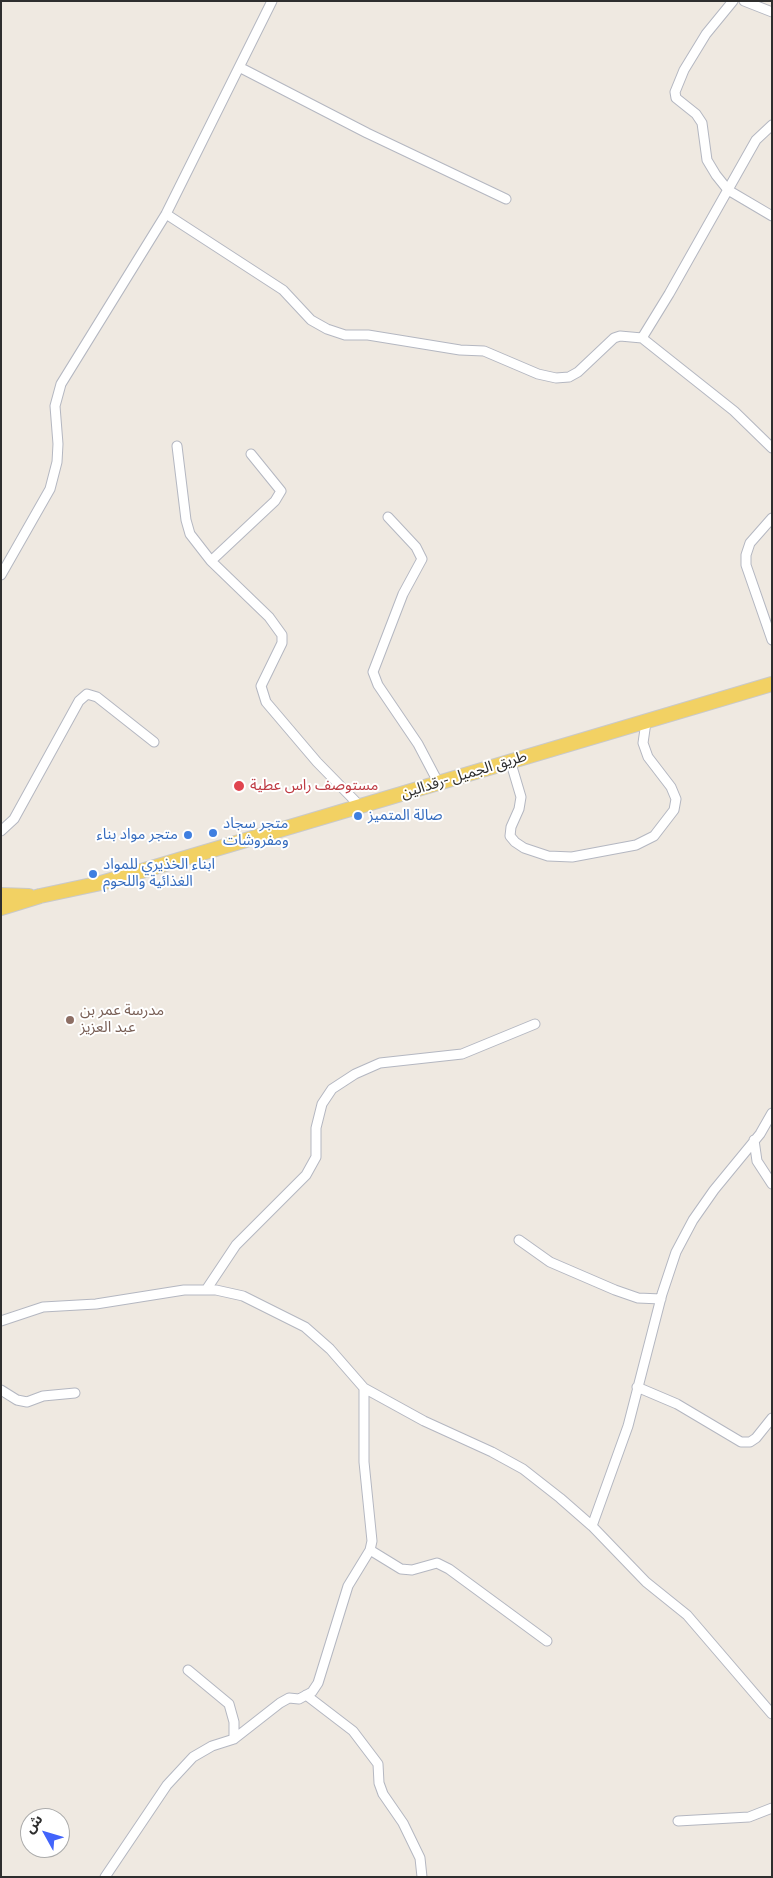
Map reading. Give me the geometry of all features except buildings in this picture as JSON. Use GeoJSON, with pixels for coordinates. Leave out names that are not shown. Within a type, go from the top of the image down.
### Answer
{"type":"FeatureCollection","features":[{"type":"Feature","properties":{"kind":"main road","name":"طريق الجميل -رقدالين"},"geometry":{"type":"LineString","coordinates":[[40,896],[101,883],[510,760],[772,684]]}},
{"type":"Feature","properties":{"kind":"main road"},"geometry":{"type":"LineString","coordinates":[[1,895],[40,896]]}},
{"type":"Feature","properties":{"kind":"main road"},"geometry":{"type":"LineString","coordinates":[[1,908],[40,896]]}},
{"type":"Feature","properties":{"kind":"street"},"geometry":{"type":"LineString","coordinates":[[1,575],[50,490],[58,444],[55,406],[60,384],[166,214],[241,68],[272,1]]}},
{"type":"Feature","properties":{"kind":"street"},"geometry":{"type":"LineString","coordinates":[[733,1],[706,34],[684,70],[675,92],[676,98],[696,114],[702,123],[707,160],[716,176],[728,190],[772,216]]}},
{"type":"Feature","properties":{"kind":"street"},"geometry":{"type":"LineString","coordinates":[[744,1],[772,12]]}},
{"type":"Feature","properties":{"kind":"street"},"geometry":{"type":"LineString","coordinates":[[241,68],[367,132],[506,199]]}},
{"type":"Feature","properties":{"kind":"street"},"geometry":{"type":"LineString","coordinates":[[642,338],[756,140],[772,125]]}},
{"type":"Feature","properties":{"kind":"street"},"geometry":{"type":"LineString","coordinates":[[166,214],[283,290],[311,320],[327,329],[345,335],[368,335],[460,350],[484,351],[538,374],[556,378],[570,377],[578,372],[614,338],[620,336],[642,338],[734,411],[772,448]]}},
{"type":"Feature","properties":{"kind":"street"},"geometry":{"type":"LineString","coordinates":[[177,446],[186,520],[190,534],[211,562],[269,617],[282,635],[282,643],[261,686],[266,702],[317,762],[360,806]]}},
{"type":"Feature","properties":{"kind":"street"},"geometry":{"type":"LineString","coordinates":[[211,562],[275,501],[282,491],[252,454]]}},
{"type":"Feature","properties":{"kind":"street"},"geometry":{"type":"LineString","coordinates":[[388,517],[416,547],[422,559],[403,594],[373,672],[378,685],[418,744],[438,782]]}},
{"type":"Feature","properties":{"kind":"street"},"geometry":{"type":"LineString","coordinates":[[772,518],[750,543],[746,555],[746,565],[772,640]]}},
{"type":"Feature","properties":{"kind":"street"},"geometry":{"type":"LineString","coordinates":[[1,831],[14,818],[79,701],[87,694],[101,699],[154,742]]}},
{"type":"Feature","properties":{"kind":"street"},"geometry":{"type":"LineString","coordinates":[[510,760],[521,797],[519,809],[511,827],[510,836],[514,842],[548,856],[572,857],[636,845],[654,836],[674,810],[676,799],[671,786],[648,757],[643,743],[646,722]]}},
{"type":"Feature","properties":{"kind":"street"},"geometry":{"type":"LineString","coordinates":[[206,1290],[236,1245],[306,1175],[316,1157],[316,1128],[322,1104],[332,1088],[380,1063],[462,1054],[535,1024]]}},
{"type":"Feature","properties":{"kind":"street"},"geometry":{"type":"LineString","coordinates":[[592,1526],[628,1426],[661,1298],[676,1252],[693,1220],[754,1140],[772,1113]]}},
{"type":"Feature","properties":{"kind":"street"},"geometry":{"type":"LineString","coordinates":[[754,1140],[757,1161],[772,1184]]}},
{"type":"Feature","properties":{"kind":"street"},"geometry":{"type":"LineString","coordinates":[[519,1240],[550,1262],[614,1290],[638,1298],[661,1298]]}},
{"type":"Feature","properties":{"kind":"street"},"geometry":{"type":"LineString","coordinates":[[1,1321],[43,1308],[96,1304],[184,1290],[216,1290],[243,1296],[305,1327],[330,1349],[364,1388],[391,1404],[468,1439],[523,1469],[592,1526],[646,1582],[687,1615],[705,1633],[772,1714]]}},
{"type":"Feature","properties":{"kind":"street"},"geometry":{"type":"LineString","coordinates":[[637,1387],[677,1404],[741,1442],[750,1442],[756,1438],[772,1418]]}},
{"type":"Feature","properties":{"kind":"street"},"geometry":{"type":"LineString","coordinates":[[104,1877],[167,1785],[194,1756],[212,1746],[234,1739],[280,1703],[289,1698],[299,1699],[312,1692],[318,1683],[348,1586],[370,1550],[372,1541],[364,1462],[364,1388]]}},
{"type":"Feature","properties":{"kind":"street"},"geometry":{"type":"LineString","coordinates":[[1,1390],[17,1400],[27,1402],[43,1396],[75,1393]]}},
{"type":"Feature","properties":{"kind":"street"},"geometry":{"type":"LineString","coordinates":[[370,1550],[401,1569],[412,1570],[437,1564],[449,1569],[547,1641]]}},
{"type":"Feature","properties":{"kind":"street"},"geometry":{"type":"LineString","coordinates":[[188,1670],[229,1704],[234,1722],[234,1739]]}},
{"type":"Feature","properties":{"kind":"street"},"geometry":{"type":"LineString","coordinates":[[306,1695],[353,1732],[378,1764],[379,1783],[383,1794],[403,1823],[420,1858],[422,1877]]}},
{"type":"Feature","properties":{"kind":"street"},"geometry":{"type":"LineString","coordinates":[[678,1822],[750,1817],[772,1808]]}},
{"type":"Feature","properties":{"kind":"place","name":"مستوصف راس عطية"},"geometry":{"type":"Point","coordinates":[239,786]}},
{"type":"Feature","properties":{"kind":"place","name":"صالة المتميز"},"geometry":{"type":"Point","coordinates":[358,816]}},
{"type":"Feature","properties":{"kind":"place","name":"متجر سجاد ومفروشات"},"geometry":{"type":"Point","coordinates":[213,833]}},
{"type":"Feature","properties":{"kind":"place","name":"متجر مواد بناء"},"geometry":{"type":"Point","coordinates":[188,835]}},
{"type":"Feature","properties":{"kind":"place","name":"ابناء الخذيري للمواد الغذائية واللحوم"},"geometry":{"type":"Point","coordinates":[93,874]}},
{"type":"Feature","properties":{"kind":"place","name":"مدرسة عمر بن عبد العزيز"},"geometry":{"type":"Point","coordinates":[70,1020]}}]}
